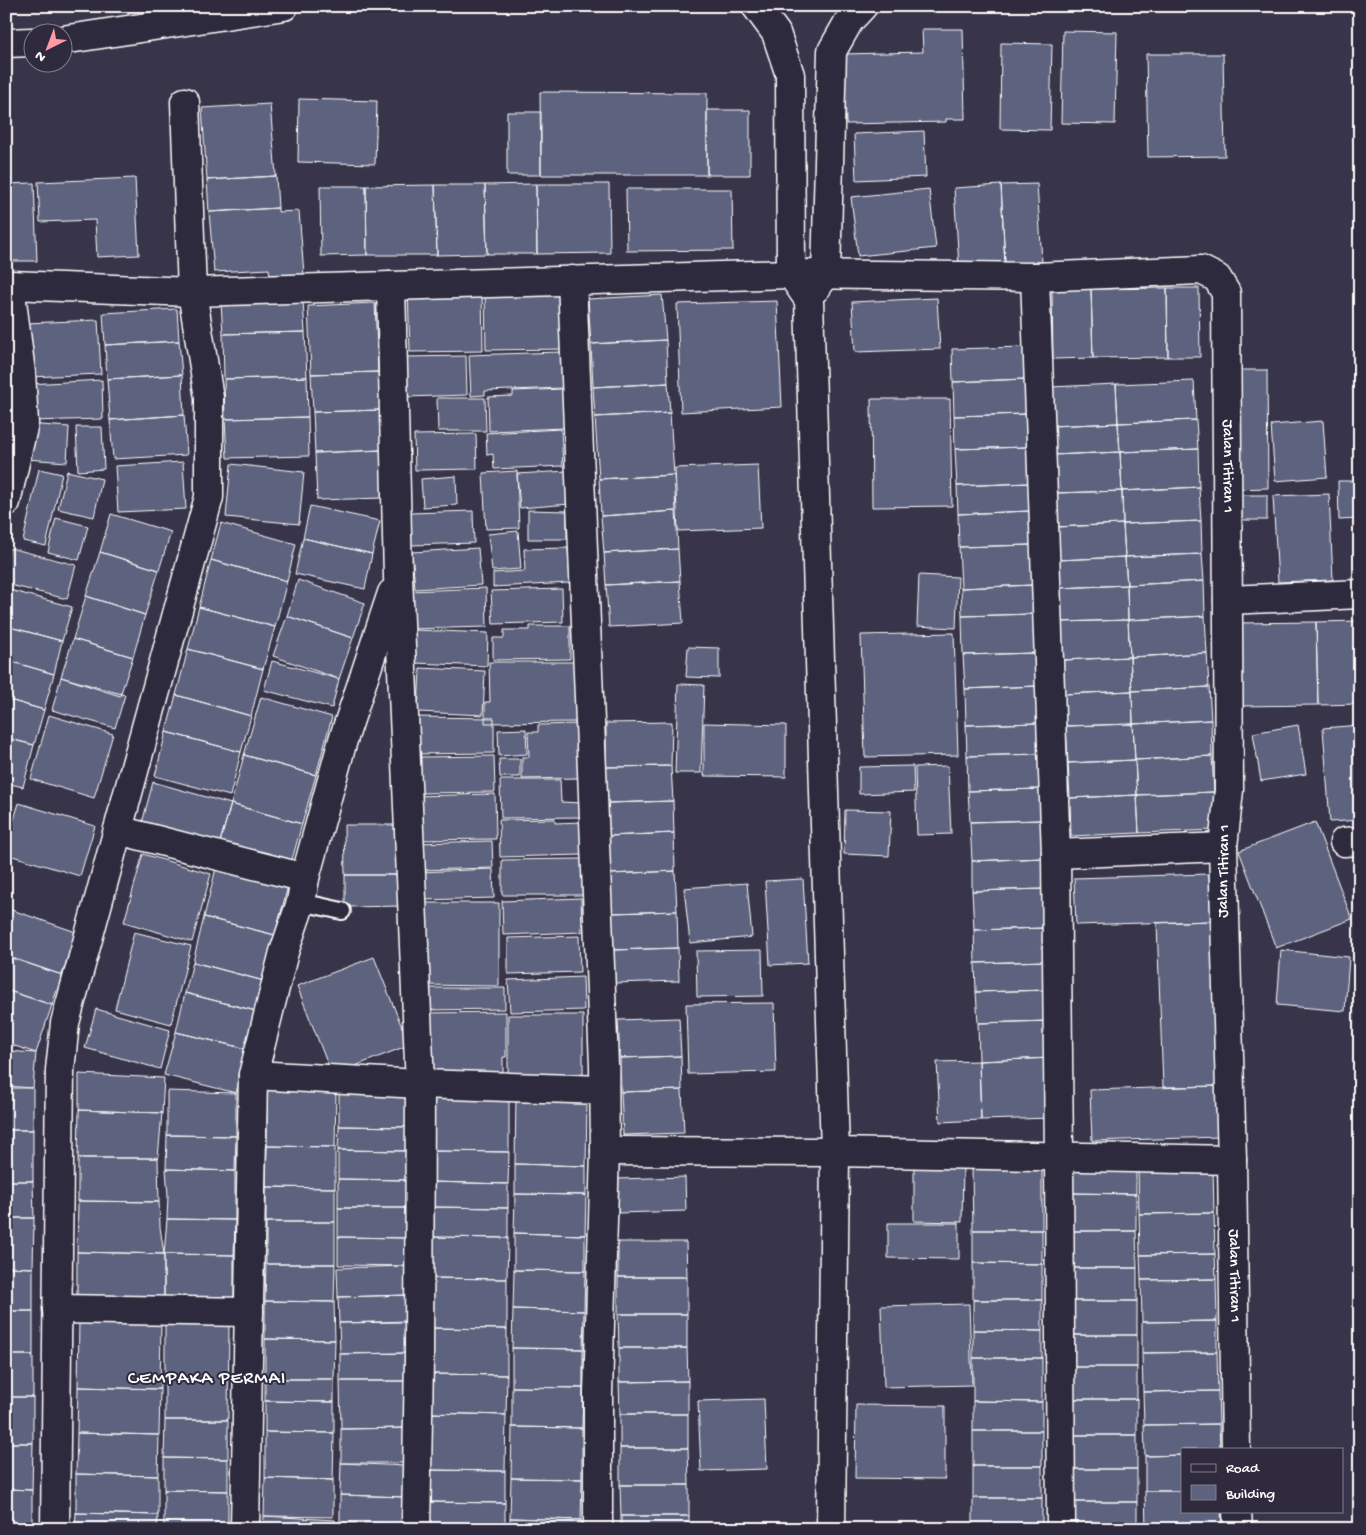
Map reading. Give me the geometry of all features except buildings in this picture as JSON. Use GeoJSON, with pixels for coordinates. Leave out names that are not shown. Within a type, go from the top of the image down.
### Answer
{"type":"FeatureCollection","features":[{"type":"Feature","properties":{"kind":"street"},"geometry":{"type":"LineString","coordinates":[[72,38],[284,6]]}},
{"type":"Feature","properties":{"kind":"street"},"geometry":{"type":"LineString","coordinates":[[756,6],[776,33],[790,75],[791,274],[809,300],[835,1152],[831,1529]]}},
{"type":"Feature","properties":{"kind":"street"},"geometry":{"type":"LineString","coordinates":[[809,300],[826,274],[832,51],[849,21],[863,6]]}},
{"type":"Feature","properties":{"kind":"street"},"geometry":{"type":"LineString","coordinates":[[6,43],[22,42]]}},
{"type":"Feature","properties":{"kind":"street"},"geometry":{"type":"LineString","coordinates":[[55,1529],[60,1070],[65,1023],[209,497],[209,398],[192,292],[185,102]]}},
{"type":"Feature","properties":{"kind":"street","name":"Jalan Titiran 1"},"geometry":{"type":"LineString","coordinates":[[1035,276],[1202,270],[1217,278],[1226,293],[1229,790],[1223,847],[1232,1160],[1236,1448]]}},
{"type":"Feature","properties":{"kind":"street"},"geometry":{"type":"LineString","coordinates":[[6,502],[24,423],[21,373],[8,285],[192,292],[791,274],[1035,276],[1056,854],[1060,1156],[1061,1529]]}},
{"type":"Feature","properties":{"kind":"street"},"geometry":{"type":"LineString","coordinates":[[572,280],[604,1045],[605,1152],[598,1393],[598,1529]]}},
{"type":"Feature","properties":{"kind":"street"},"geometry":{"type":"LineString","coordinates":[[391,286],[398,577],[420,1084],[416,1529]]}},
{"type":"Feature","properties":{"kind":"street"},"geometry":{"type":"LineString","coordinates":[[245,1529],[253,1075],[284,952],[303,890],[343,740],[398,577]]}},
{"type":"Feature","properties":{"kind":"street"},"geometry":{"type":"LineString","coordinates":[[1228,600],[1360,594]]}},
{"type":"Feature","properties":{"kind":"street"},"geometry":{"type":"LineString","coordinates":[[118,830],[303,890]]}},
{"type":"Feature","properties":{"kind":"street"},"geometry":{"type":"LineString","coordinates":[[1056,854],[1223,847]]}},
{"type":"Feature","properties":{"kind":"street"},"geometry":{"type":"LineString","coordinates":[[253,1075],[420,1084],[604,1090]]}},
{"type":"Feature","properties":{"kind":"street"},"geometry":{"type":"LineString","coordinates":[[605,1152],[835,1152],[1232,1160]]}},
{"type":"Feature","properties":{"kind":"street"},"geometry":{"type":"LineString","coordinates":[[57,1309],[248,1312]]}},
{"type":"Feature","properties":{"kind":"street"},"geometry":{"type":"LineString","coordinates":[[1237,1512],[1238,1529]]}},
{"type":"Feature","properties":{"kind":"lane"},"geometry":{"type":"LineString","coordinates":[[303,890],[342,911]]}},
{"type":"Feature","properties":{"kind":"district","name":"CEMPAKA PERMAI"},"geometry":{"type":"Point","coordinates":[207,1379]}}]}
